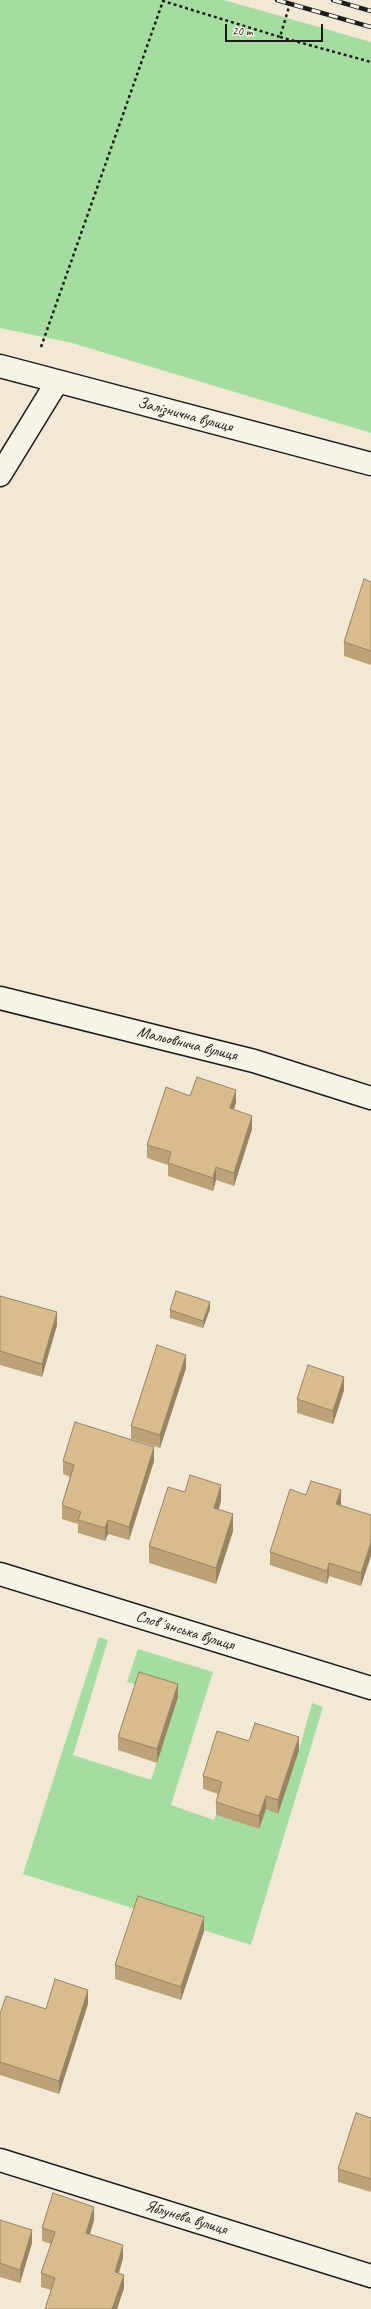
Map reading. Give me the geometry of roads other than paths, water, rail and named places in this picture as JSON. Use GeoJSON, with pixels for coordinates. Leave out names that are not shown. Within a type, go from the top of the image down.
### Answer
{"type":"FeatureCollection","features":[{"type":"Feature","properties":{"kind":"street","name":"Залізнична вулиця"},"geometry":{"type":"LineString","coordinates":[[0,366],[371,464]]}},
{"type":"Feature","properties":{"kind":"street"},"geometry":{"type":"LineString","coordinates":[[0,475],[57,382]]}},
{"type":"Feature","properties":{"kind":"street","name":"Мальовнича вулиця"},"geometry":{"type":"LineString","coordinates":[[0,998],[254,1061],[371,1098]]}},
{"type":"Feature","properties":{"kind":"street","name":"Словʼянська вулиця"},"geometry":{"type":"LineString","coordinates":[[0,1574],[371,1688]]}},
{"type":"Feature","properties":{"kind":"street","name":"Яблунева вулиця"},"geometry":{"type":"LineString","coordinates":[[0,2160],[371,2276]]}},
{"type":"Feature","properties":{"kind":"railway"},"geometry":{"type":"LineString","coordinates":[[277,0],[371,27]]}},
{"type":"Feature","properties":{"kind":"railway"},"geometry":{"type":"LineString","coordinates":[[333,0],[371,11]]}}]}
